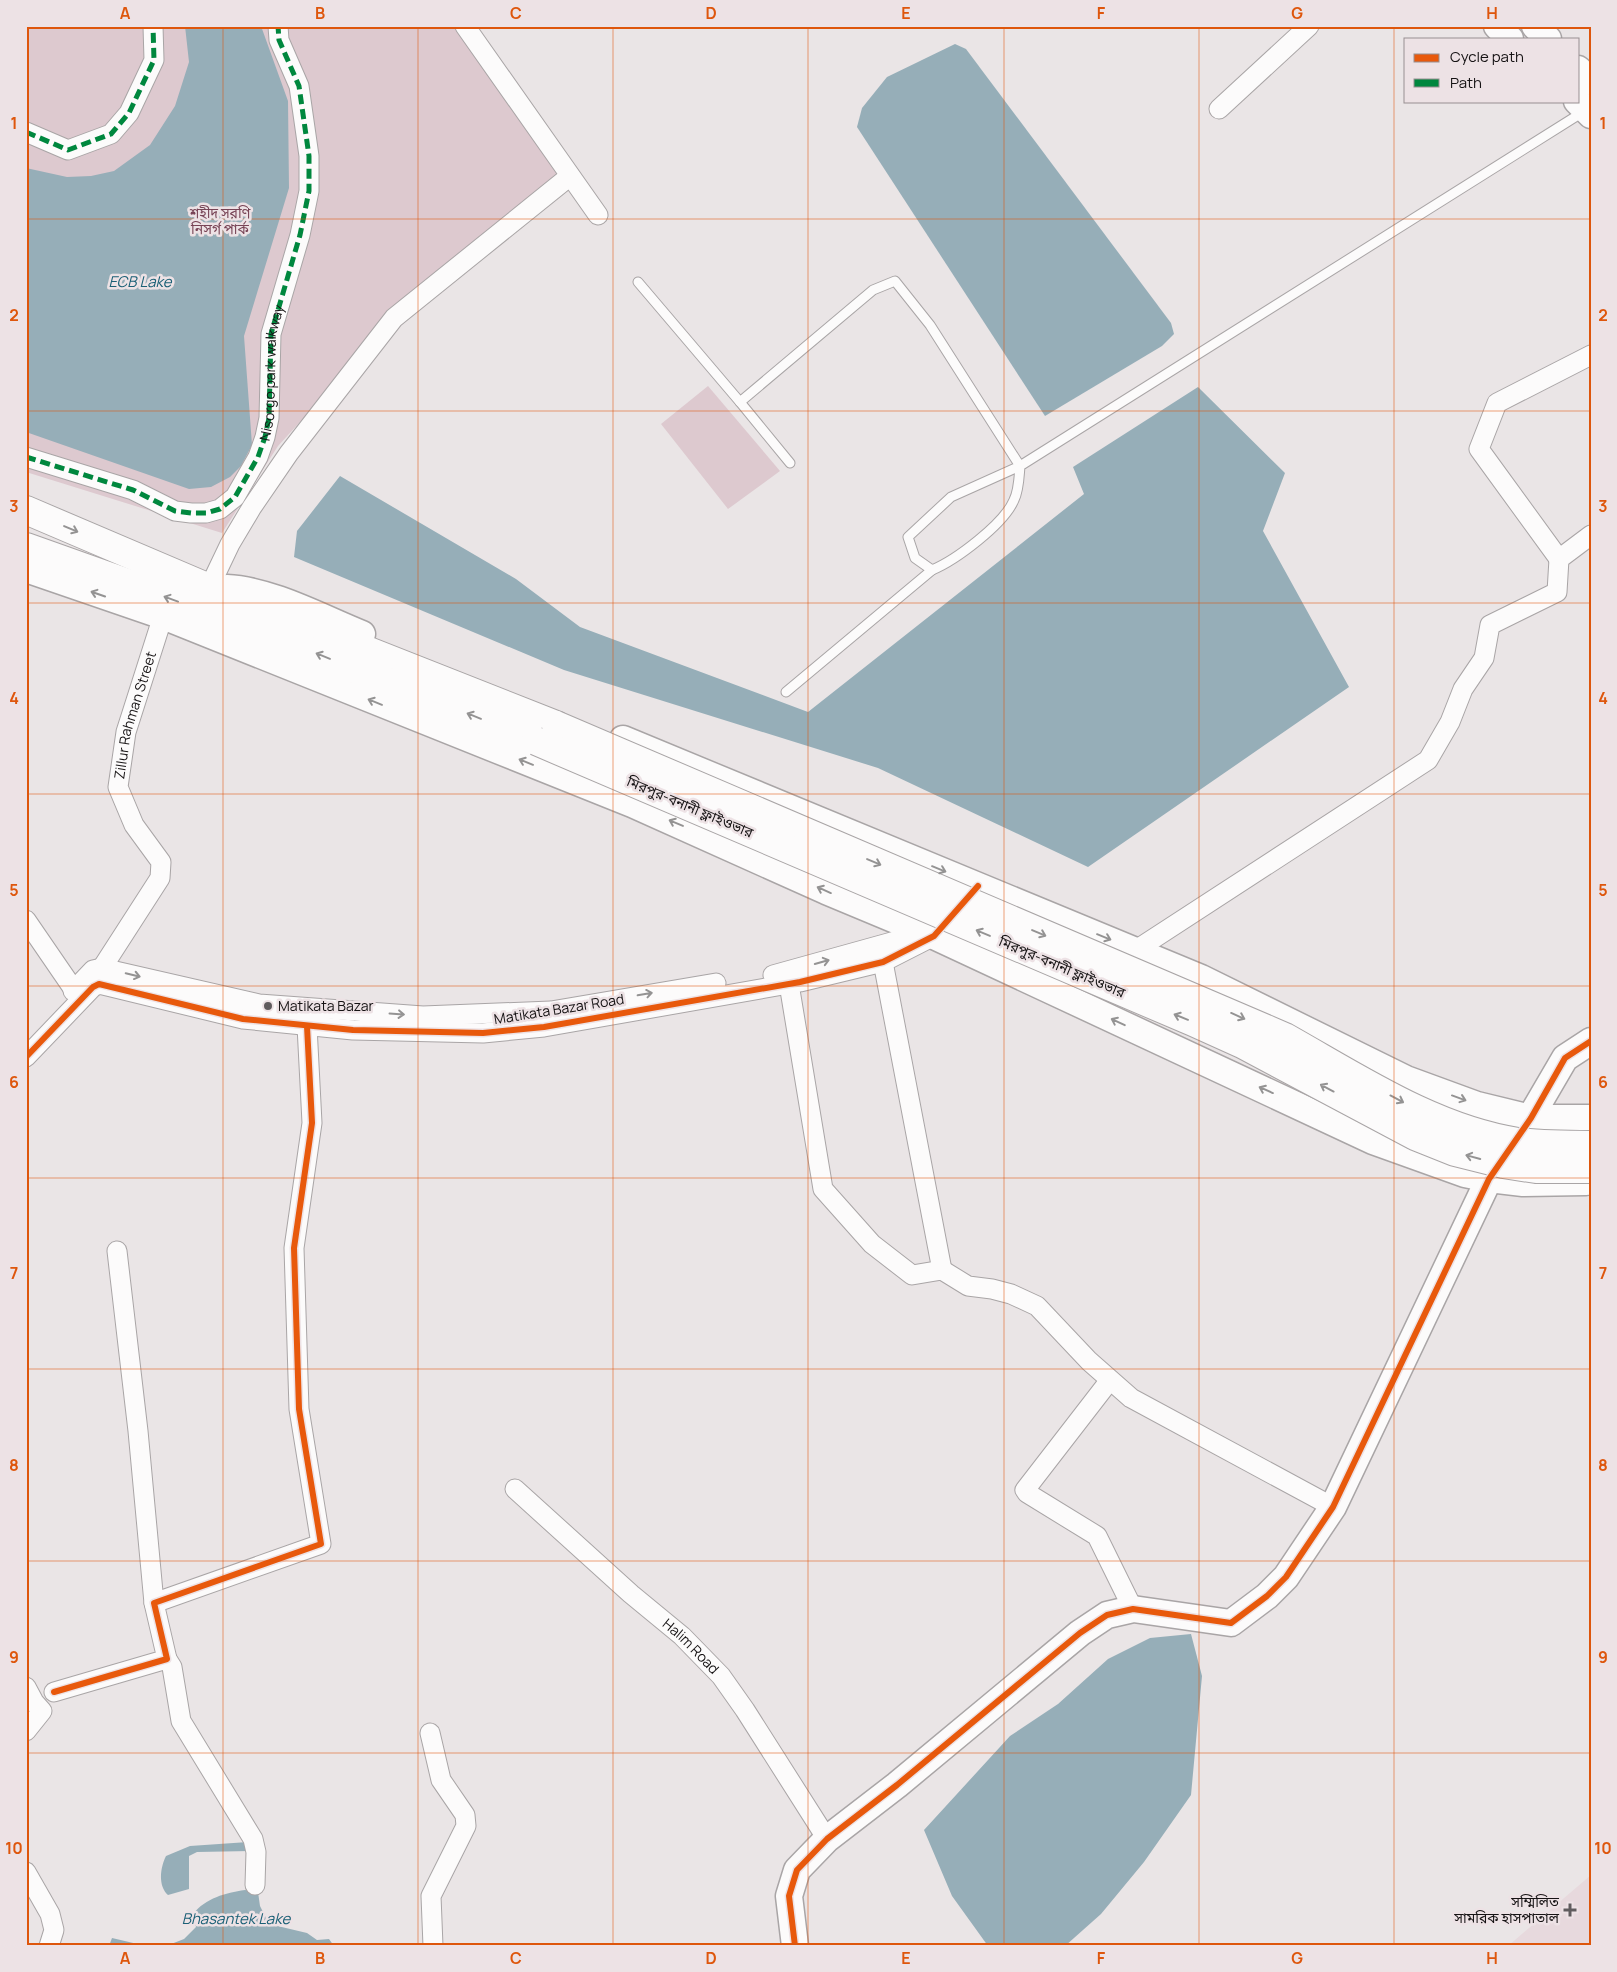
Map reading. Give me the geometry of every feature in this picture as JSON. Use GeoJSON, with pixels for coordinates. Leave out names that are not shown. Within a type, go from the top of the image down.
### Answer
{"type":"FeatureCollection","features":[{"type":"Feature","properties":{"kind":"main road"},"geometry":{"type":"LineString","coordinates":[[1497,26],[1509,38]]}},
{"type":"Feature","properties":{"kind":"main road"},"geometry":{"type":"LineString","coordinates":[[1535,26],[1547,38]]}},
{"type":"Feature","properties":{"kind":"main road"},"geometry":{"type":"LineString","coordinates":[[1580,71],[1591,82]]}},
{"type":"Feature","properties":{"kind":"main road"},"geometry":{"type":"LineString","coordinates":[[26,510],[546,733]]}},
{"type":"Feature","properties":{"kind":"main road"},"geometry":{"type":"LineString","coordinates":[[26,547],[546,733]]}},
{"type":"Feature","properties":{"kind":"main road"},"geometry":{"type":"LineString","coordinates":[[26,569],[163,616],[632,804],[826,891],[924,932],[1373,1141],[1465,1174],[1489,1179],[1523,1184],[1591,1182]]}},
{"type":"Feature","properties":{"kind":"main road"},"geometry":{"type":"LineString","coordinates":[[210,588],[240,589],[265,595],[540,705],[1201,978],[1406,1079],[1476,1105],[1531,1118],[1591,1118]]}},
{"type":"Feature","properties":{"kind":"main road","name":"মিরপুর-বনানী ফ্লাইওভার"},"geometry":{"type":"LineString","coordinates":[[546,733],[1286,1037],[1400,1101],[1445,1120],[1489,1135],[1518,1142],[1591,1145]]}},
{"type":"Feature","properties":{"kind":"main road","name":"মিরপুর-বনানী ফ্লাইওভার"},"geometry":{"type":"LineString","coordinates":[[546,733],[1242,1044],[1415,1136],[1455,1152],[1503,1164],[1536,1169],[1591,1169]]}},
{"type":"Feature","properties":{"kind":"main road"},"geometry":{"type":"LineString","coordinates":[[796,1946],[789,1896],[797,1870],[827,1839],[897,1785],[1080,1634],[1106,1616],[1133,1609],[1231,1623],[1267,1596],[1286,1576],[1333,1507],[1489,1179],[1531,1118],[1565,1058],[1591,1041]]}},
{"type":"Feature","properties":{"kind":"street"},"geometry":{"type":"LineString","coordinates":[[26,132],[68,150],[110,134],[129,113],[154,60],[153,26]]}},
{"type":"Feature","properties":{"kind":"street","name":"Nisorgo park walkway"},"geometry":{"type":"LineString","coordinates":[[26,457],[133,490],[175,511],[191,513],[220,509],[235,497],[258,457],[269,418],[271,334],[300,235],[309,191],[309,156],[298,86],[279,40],[278,26]]}},
{"type":"Feature","properties":{"kind":"street"},"geometry":{"type":"LineString","coordinates":[[464,26],[598,215]]}},
{"type":"Feature","properties":{"kind":"street"},"geometry":{"type":"LineString","coordinates":[[1219,109],[1310,26]]}},
{"type":"Feature","properties":{"kind":"street"},"geometry":{"type":"LineString","coordinates":[[210,588],[230,544],[252,507],[290,453],[394,318],[570,176]]}},
{"type":"Feature","properties":{"kind":"street"},"geometry":{"type":"LineString","coordinates":[[1136,950],[1428,760],[1450,722],[1463,688],[1484,658],[1490,625],[1557,592],[1559,558],[1479,449],[1497,403],[1591,355]]}},
{"type":"Feature","properties":{"kind":"street"},"geometry":{"type":"LineString","coordinates":[[1559,558],[1591,535]]}},
{"type":"Feature","properties":{"kind":"street","name":"Zillur Rahman Street"},"geometry":{"type":"LineString","coordinates":[[102,968],[160,878],[161,862],[134,825],[118,787],[126,732],[163,616]]}},
{"type":"Feature","properties":{"kind":"street","name":"Matikata Bazar Road"},"geometry":{"type":"LineString","coordinates":[[26,1057],[93,987],[99,984],[242,1019],[353,1030],[483,1033],[544,1027],[789,984],[883,962],[924,932],[978,886]]}},
{"type":"Feature","properties":{"kind":"street"},"geometry":{"type":"LineString","coordinates":[[26,920],[74,990]]}},
{"type":"Feature","properties":{"kind":"street","name":"Matikata Bazar Road"},"geometry":{"type":"LineString","coordinates":[[102,968],[259,1004],[423,1016],[551,1011],[666,990],[780,974],[924,932]]}},
{"type":"Feature","properties":{"kind":"street"},"geometry":{"type":"LineString","coordinates":[[883,962],[942,1270]]}},
{"type":"Feature","properties":{"kind":"street"},"geometry":{"type":"LineString","coordinates":[[26,1038],[93,970],[102,968]]}},
{"type":"Feature","properties":{"kind":"street"},"geometry":{"type":"LineString","coordinates":[[789,984],[823,1190],[872,1244],[912,1275],[942,1270],[968,1286],[1011,1294],[1037,1306],[1089,1362],[1131,1398],[1333,1507]]}},
{"type":"Feature","properties":{"kind":"street"},"geometry":{"type":"LineString","coordinates":[[154,1603],[321,1544],[299,1409],[294,1258],[312,1123],[307,1026]]}},
{"type":"Feature","properties":{"kind":"street"},"geometry":{"type":"LineString","coordinates":[[117,1251],[138,1431],[154,1603],[167,1659],[172,1667],[181,1721],[253,1838],[256,1852],[255,1885]]}},
{"type":"Feature","properties":{"kind":"street"},"geometry":{"type":"LineString","coordinates":[[1110,1380],[1024,1490],[1097,1536],[1133,1609]]}},
{"type":"Feature","properties":{"kind":"street","name":"Halim Road"},"geometry":{"type":"LineString","coordinates":[[516,1489],[631,1594],[682,1636],[721,1676],[745,1710],[827,1839]]}},
{"type":"Feature","properties":{"kind":"street"},"geometry":{"type":"LineString","coordinates":[[54,1692],[167,1659]]}},
{"type":"Feature","properties":{"kind":"street"},"geometry":{"type":"LineString","coordinates":[[26,1687],[42,1711],[26,1731]]}},
{"type":"Feature","properties":{"kind":"street"},"geometry":{"type":"LineString","coordinates":[[430,1733],[441,1780],[465,1815],[466,1826],[432,1896],[433,1946]]}},
{"type":"Feature","properties":{"kind":"street"},"geometry":{"type":"LineString","coordinates":[[26,1872],[50,1914],[54,1930],[49,1946]]}},
{"type":"Feature","properties":{"kind":"lane"},"geometry":{"type":"LineString","coordinates":[[932,570],[915,558],[908,537],[951,497],[1020,466],[1313,284],[1584,109]]}},
{"type":"Feature","properties":{"kind":"lane"},"geometry":{"type":"LineString","coordinates":[[740,402],[873,290],[894,281],[930,325],[1020,466],[1014,502],[993,528],[946,564],[932,570],[786,692]]}},
{"type":"Feature","properties":{"kind":"lane"},"geometry":{"type":"LineString","coordinates":[[638,282],[790,463]]}},
{"type":"Feature","properties":{"kind":"shaded area","name":"সম্মিলিত সামরিক হাসপাতাল"},"geometry":{"type":"Polygon","coordinates":[[[1591,1875],[1591,1946],[1508,1946],[1591,1875]]]}},
{"type":"Feature","properties":{"kind":"green space","name":"শহীদ সরণি নিসর্গ পার্ক"},"geometry":{"type":"Polygon","coordinates":[[[26,26],[465,26],[570,176],[394,319],[278,446],[222,533],[26,472],[26,26]]]}},
{"type":"Feature","properties":{"kind":"green space"},"geometry":{"type":"Polygon","coordinates":[[[708,386],[780,471],[728,509],[661,424],[708,386]]]}},
{"type":"Feature","properties":{"kind":"water","name":"ECB Lake"},"geometry":{"type":"Polygon","coordinates":[[[185,26],[261,26],[288,101],[289,188],[244,336],[252,445],[241,466],[230,477],[211,487],[189,489],[26,432],[26,168],[67,177],[91,176],[114,171],[150,145],[175,106],[189,62],[185,26]]]}},
{"type":"Feature","properties":{"kind":"water"},"geometry":{"type":"Polygon","coordinates":[[[955,44],[966,49],[1171,323],[1174,334],[1162,346],[1045,416],[857,127],[862,108],[887,77],[955,44]]]}},
{"type":"Feature","properties":{"kind":"water"},"geometry":{"type":"Polygon","coordinates":[[[1198,387],[1285,473],[1263,531],[1349,687],[1088,867],[878,768],[564,670],[294,557],[297,531],[340,476],[516,579],[580,627],[808,712],[1084,494],[1073,467],[1198,387]]]}},
{"type":"Feature","properties":{"kind":"water"},"geometry":{"type":"Polygon","coordinates":[[[1191,1634],[1202,1676],[1191,1795],[1144,1862],[1101,1914],[1065,1946],[988,1946],[952,1896],[924,1830],[1010,1736],[1058,1704],[1108,1659],[1150,1638],[1191,1634]]]}},
{"type":"Feature","properties":{"kind":"water"},"geometry":{"type":"Polygon","coordinates":[[[248,1842],[251,1851],[197,1852],[189,1856],[189,1889],[168,1895],[165,1891],[161,1877],[162,1866],[166,1856],[190,1846],[248,1842]]]}},
{"type":"Feature","properties":{"kind":"water","name":"Bhasantek Lake"},"geometry":{"type":"Polygon","coordinates":[[[245,1890],[258,1892],[260,1906],[269,1924],[307,1933],[317,1940],[329,1939],[334,1946],[166,1946],[184,1939],[196,1927],[193,1914],[198,1908],[210,1900],[223,1895],[245,1890]]]}},
{"type":"Feature","properties":{"kind":"water","name":"Bhasantek Lake"},"geometry":{"type":"Polygon","coordinates":[[[112,1938],[146,1946],[109,1946],[112,1938]]]}},
{"type":"Feature","properties":{"kind":"marked path"},"geometry":{"type":"LineString","coordinates":[[26,132],[68,150],[111,134],[129,113],[154,60],[153,26]]}},
{"type":"Feature","properties":{"kind":"marked path"},"geometry":{"type":"LineString","coordinates":[[26,457],[133,490],[175,511],[206,513],[220,509],[235,497],[258,457],[265,437],[269,418],[271,334],[300,235],[309,191],[309,156],[299,86],[279,40],[278,26]]}},
{"type":"Feature","properties":{"kind":"cycle path"},"geometry":{"type":"LineString","coordinates":[[26,1057],[93,987],[99,984],[243,1019],[353,1030],[483,1033],[544,1027],[800,982],[883,962],[934,936],[978,886]]}},
{"type":"Feature","properties":{"kind":"cycle path"},"geometry":{"type":"LineString","coordinates":[[54,1692],[167,1659],[154,1603],[321,1544],[299,1409],[294,1248],[312,1123],[307,1026]]}},
{"type":"Feature","properties":{"kind":"cycle path"},"geometry":{"type":"LineString","coordinates":[[795,1946],[789,1896],[797,1870],[827,1839],[897,1785],[1080,1633],[1107,1615],[1133,1609],[1231,1623],[1267,1596],[1286,1577],[1333,1507],[1489,1179],[1531,1118],[1565,1058],[1591,1041]]}},
{"type":"Feature","properties":{"kind":"place","name":"Matikata Bazar"},"geometry":{"type":"Point","coordinates":[268,1006]}},
{"type":"Feature","properties":{"kind":"place","name":"সম্মিলিত সামরিক হাসপাতাল"},"geometry":{"type":"Point","coordinates":[1570,1910]}}]}
